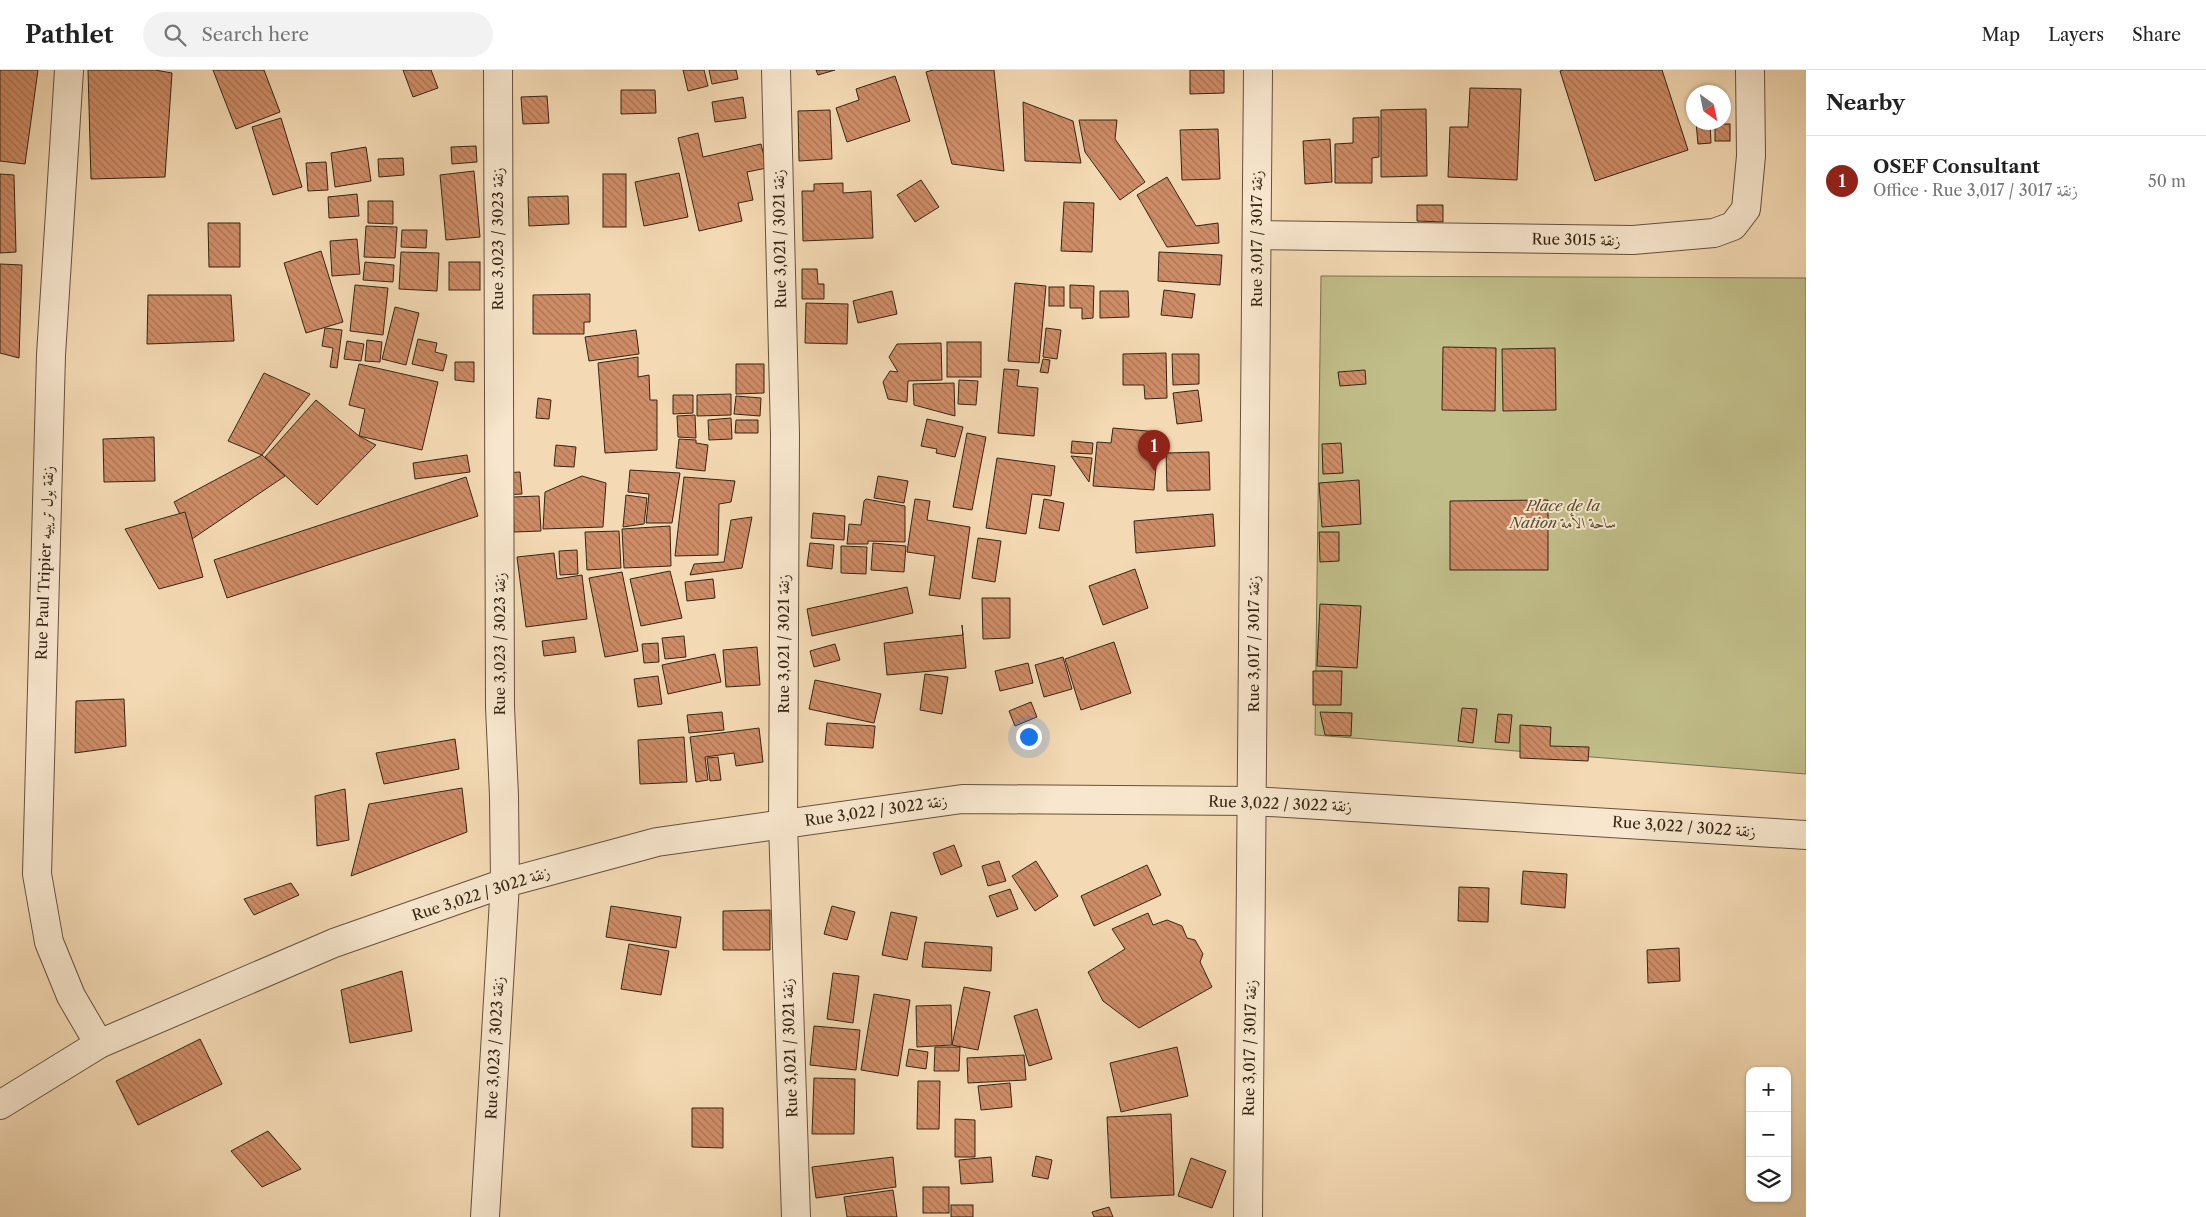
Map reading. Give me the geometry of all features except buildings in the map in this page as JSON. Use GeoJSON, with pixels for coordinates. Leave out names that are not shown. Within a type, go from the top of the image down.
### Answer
{"type":"FeatureCollection","features":[{"type":"Feature","properties":{"kind":"street","name":"Rue Paul Tripier زنقة بول تريبيه"},"geometry":{"type":"LineString","coordinates":[[69,70],[51,355],[36,874],[49,942],[71,996],[99,1044]]}},
{"type":"Feature","properties":{"kind":"street","name":"Rue 3,023 / زنقة 3023"},"geometry":{"type":"LineString","coordinates":[[484,1217],[505,883],[500,707],[498,70]]}},
{"type":"Feature","properties":{"kind":"street","name":"Rue 3,021 / زنقة 3021"},"geometry":{"type":"LineString","coordinates":[[776,70],[785,435],[783,824],[796,1217]]}},
{"type":"Feature","properties":{"kind":"street","name":"Rue 3,017 / زنقة 3017"},"geometry":{"type":"LineString","coordinates":[[1248,1217],[1258,70]]}},
{"type":"Feature","properties":{"kind":"street","name":"Rue 3015 زنقة"},"geometry":{"type":"LineString","coordinates":[[1257,235],[1634,240],[1714,233],[1733,226],[1746,209],[1751,156],[1750,70]]}},
{"type":"Feature","properties":{"kind":"street","name":"Rue 3,022 / زنقة 3022"},"geometry":{"type":"LineString","coordinates":[[0,1105],[99,1044],[334,943],[505,883],[657,842],[962,799],[1253,800],[1806,834]]}},
{"type":"Feature","properties":{"kind":"green space","name":"Place de la Nation ساحة الأمة"},"geometry":{"type":"Polygon","coordinates":[[[1321,276],[1806,278],[1806,774],[1315,735],[1321,276]]]}},
{"type":"Feature","properties":{"kind":"place","name":"OSEF Consultant"},"geometry":{"type":"Point","coordinates":[1154,471]}}]}
